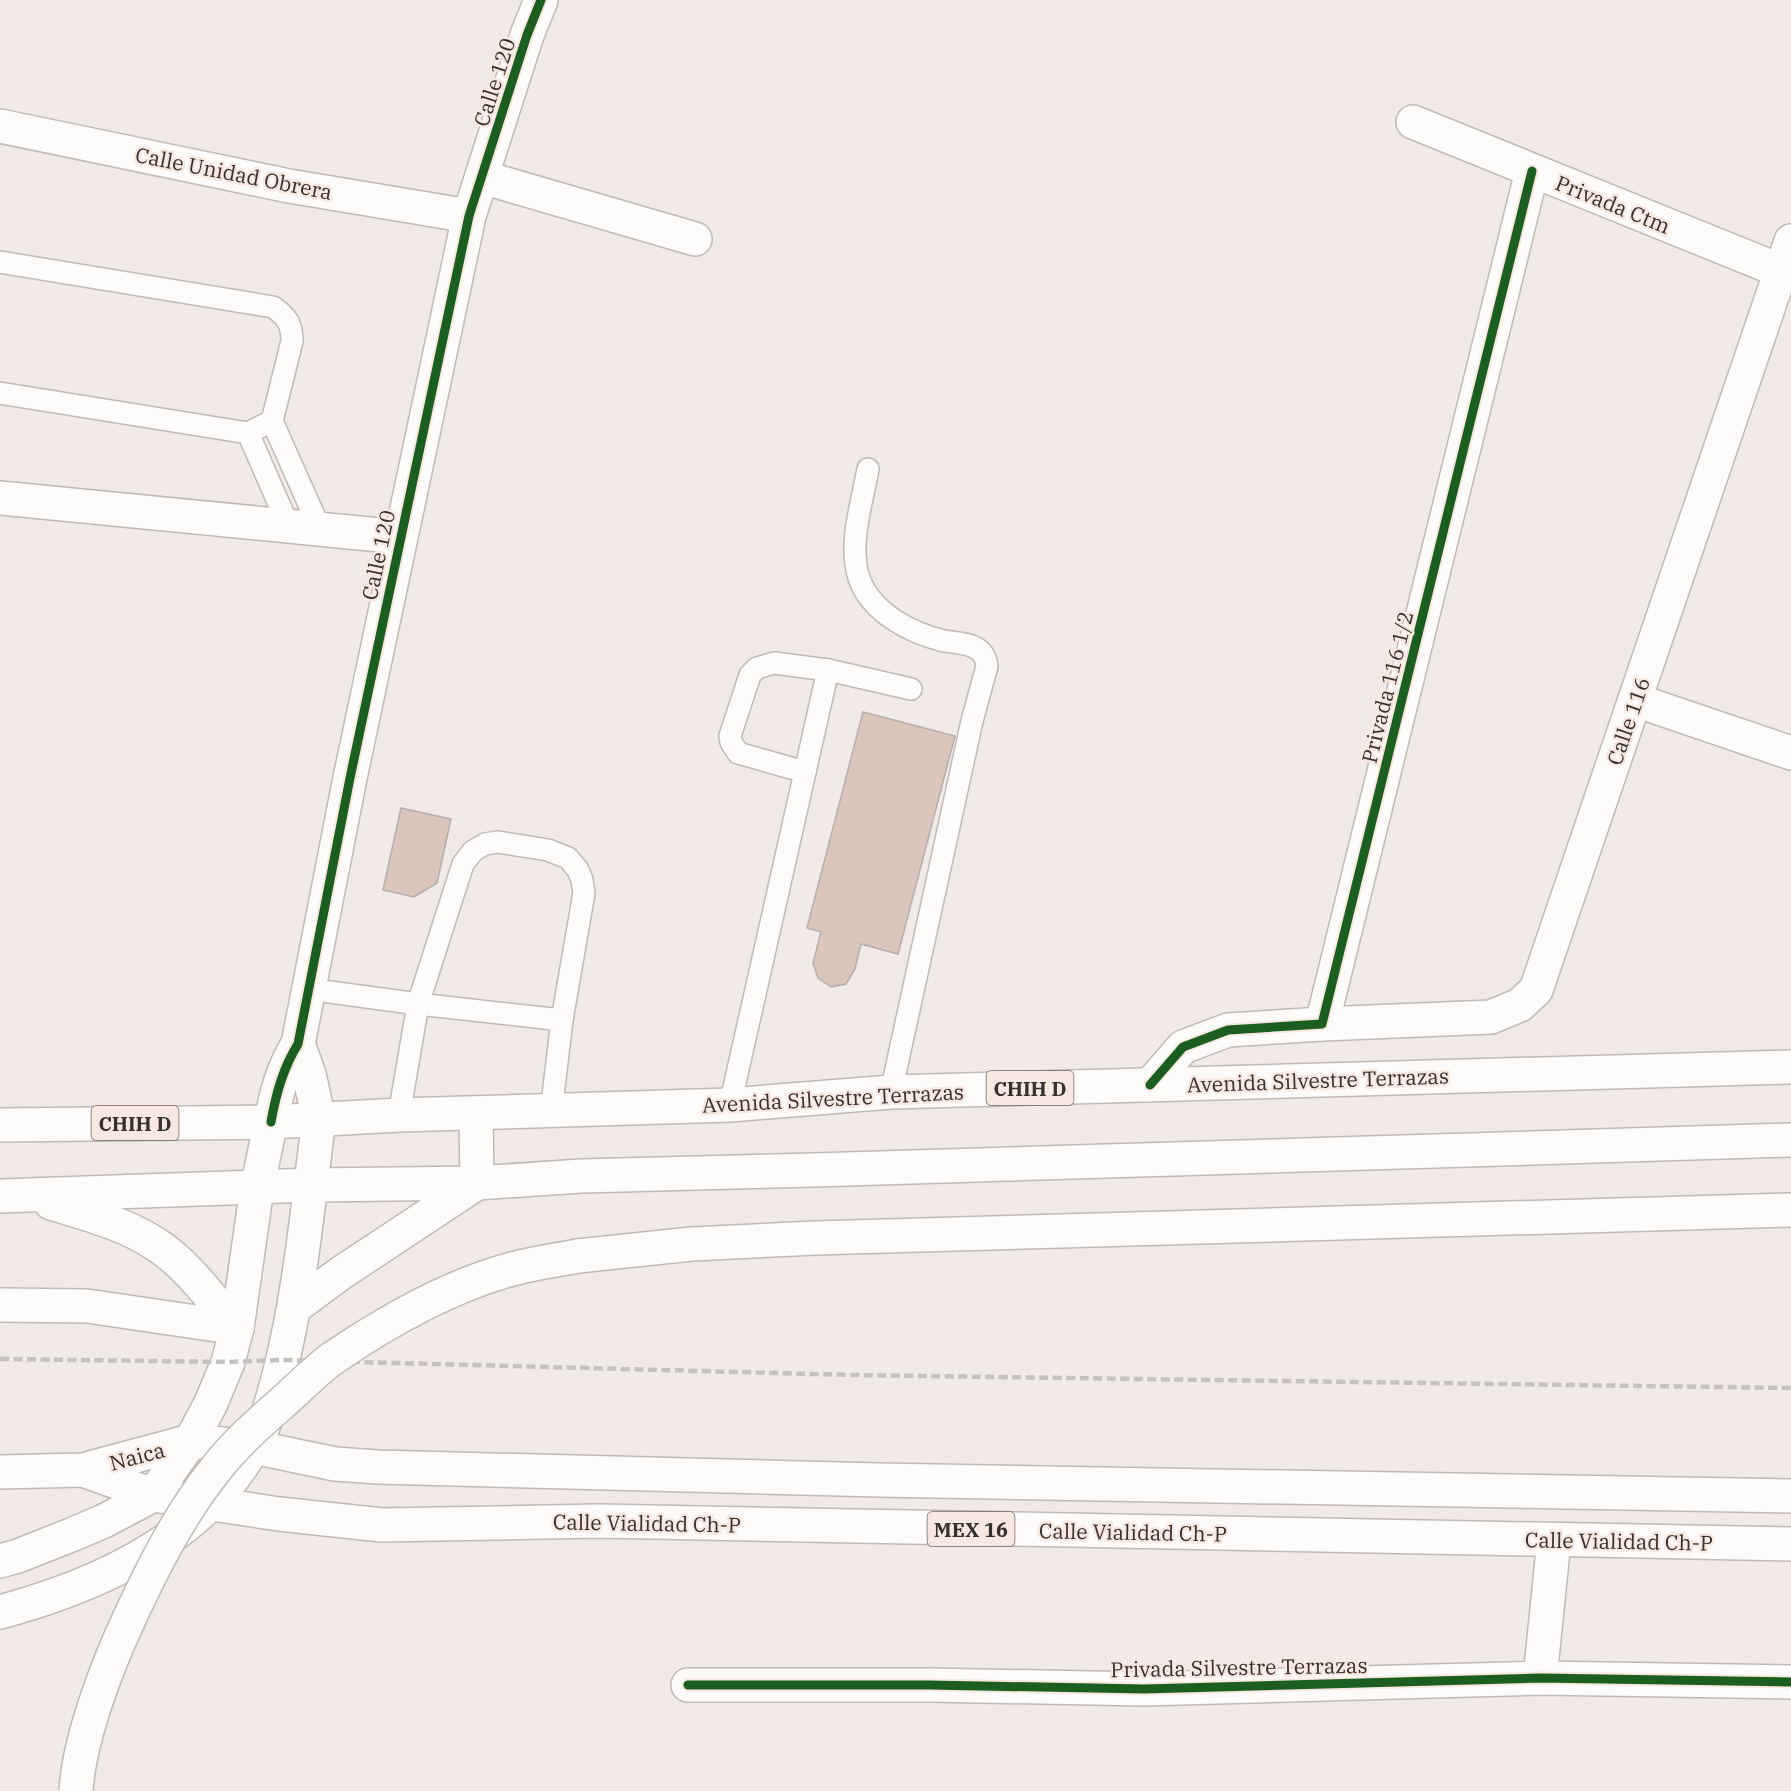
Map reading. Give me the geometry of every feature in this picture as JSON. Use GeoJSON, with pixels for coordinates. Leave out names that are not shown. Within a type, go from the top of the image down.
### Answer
{"type":"FeatureCollection","features":[{"type":"Feature","properties":{"kind":"main road","name":"Calle 120"},"geometry":{"type":"LineString","coordinates":[[153,1495],[191,1441],[211,1403],[228,1362],[237,1328],[256,1188],[276,1092],[284,1070],[298,1044],[400,537],[469,216],[527,35],[541,0]]}},
{"type":"Feature","properties":{"kind":"main road","name":"Privada Ctm"},"geometry":{"type":"LineString","coordinates":[[1413,122],[1532,171],[1786,256]]}},
{"type":"Feature","properties":{"kind":"main road","name":"Calle Unidad Obrera"},"geometry":{"type":"LineString","coordinates":[[0,126],[289,186],[469,216]]}},
{"type":"Feature","properties":{"kind":"main road","name":"Privada 116 1/2"},"geometry":{"type":"LineString","coordinates":[[1323,1024],[1532,171]]}},
{"type":"Feature","properties":{"kind":"main road"},"geometry":{"type":"LineString","coordinates":[[482,177],[695,239]]}},
{"type":"Feature","properties":{"kind":"main road","name":"Calle 116"},"geometry":{"type":"LineString","coordinates":[[1323,1024],[1491,1017],[1520,1005],[1536,990],[1786,256]]}},
{"type":"Feature","properties":{"kind":"main road"},"geometry":{"type":"LineString","coordinates":[[0,498],[400,537]]}},
{"type":"Feature","properties":{"kind":"main road"},"geometry":{"type":"LineString","coordinates":[[1635,700],[1791,753]]}},
{"type":"Feature","properties":{"kind":"main road"},"geometry":{"type":"LineString","coordinates":[[1150,1085],[1183,1047],[1228,1030],[1323,1024]]}},
{"type":"Feature","properties":{"kind":"main road"},"geometry":{"type":"LineString","coordinates":[[0,1612],[104,1577],[158,1546],[211,1503],[253,1447],[273,1399],[295,1307],[319,1120],[309,1074],[298,1044]]}},
{"type":"Feature","properties":{"kind":"main road","name":"Avenida Silvestre Terrazas"},"geometry":{"type":"LineString","coordinates":[[271,1122],[399,1115],[730,1105],[891,1092],[1791,1067]]}},
{"type":"Feature","properties":{"kind":"main road"},"geometry":{"type":"LineString","coordinates":[[476,1114],[477,1183]]}},
{"type":"Feature","properties":{"kind":"main road","name":"CHIH D"},"geometry":{"type":"LineString","coordinates":[[0,1125],[271,1122]]}},
{"type":"Feature","properties":{"kind":"main road"},"geometry":{"type":"LineString","coordinates":[[11,1196],[311,1185],[477,1183],[581,1176],[1791,1140]]}},
{"type":"Feature","properties":{"kind":"main road"},"geometry":{"type":"LineString","coordinates":[[295,1307],[366,1256],[477,1183]]}},
{"type":"Feature","properties":{"kind":"main road"},"geometry":{"type":"LineString","coordinates":[[11,1196],[119,1226],[158,1245],[192,1276],[237,1328]]}},
{"type":"Feature","properties":{"kind":"main road"},"geometry":{"type":"LineString","coordinates":[[76,1791],[85,1741],[116,1646],[143,1589],[187,1509],[215,1469],[256,1426],[332,1359],[372,1333],[463,1287],[514,1269],[578,1256],[692,1244],[1791,1209]]}},
{"type":"Feature","properties":{"kind":"main road"},"geometry":{"type":"LineString","coordinates":[[0,1305],[87,1306],[237,1328]]}},
{"type":"Feature","properties":{"kind":"main road","name":"MEX 16"},"geometry":{"type":"LineString","coordinates":[[191,1441],[253,1447],[336,1464],[378,1467],[879,1480],[1791,1496]]}},
{"type":"Feature","properties":{"kind":"main road","name":"Naica"},"geometry":{"type":"LineString","coordinates":[[0,1472],[82,1470],[191,1441]]}},
{"type":"Feature","properties":{"kind":"main road","name":"Naica"},"geometry":{"type":"LineString","coordinates":[[82,1470],[153,1495]]}},
{"type":"Feature","properties":{"kind":"main road"},"geometry":{"type":"LineString","coordinates":[[0,1561],[93,1526],[153,1495]]}},
{"type":"Feature","properties":{"kind":"main road","name":"Calle Vialidad Ch-P"},"geometry":{"type":"LineString","coordinates":[[153,1495],[279,1514],[382,1525],[599,1521],[1791,1544]]}},
{"type":"Feature","properties":{"kind":"main road"},"geometry":{"type":"LineString","coordinates":[[1540,1678],[1554,1540]]}},
{"type":"Feature","properties":{"kind":"main road","name":"Privada Silvestre Terrazas"},"geometry":{"type":"LineString","coordinates":[[688,1685],[929,1685],[1144,1689],[1540,1678],[1791,1682]]}},
{"type":"Feature","properties":{"kind":"lane"},"geometry":{"type":"LineString","coordinates":[[0,262],[273,308],[286,317],[292,329],[292,341],[272,421],[305,528]]}},
{"type":"Feature","properties":{"kind":"lane"},"geometry":{"type":"LineString","coordinates":[[0,393],[248,433],[272,421]]}},
{"type":"Feature","properties":{"kind":"lane"},"geometry":{"type":"LineString","coordinates":[[248,433],[305,528]]}},
{"type":"Feature","properties":{"kind":"lane"},"geometry":{"type":"LineString","coordinates":[[868,469],[856,533],[856,558],[859,578],[869,596],[885,613],[903,626],[920,634],[970,645],[979,650],[986,658],[987,666],[972,721],[891,1092]]}},
{"type":"Feature","properties":{"kind":"lane"},"geometry":{"type":"LineString","coordinates":[[805,772],[738,753],[731,742],[730,735],[750,675],[758,668],[774,663],[828,670],[911,689]]}},
{"type":"Feature","properties":{"kind":"lane"},"geometry":{"type":"LineString","coordinates":[[730,1105],[828,670]]}},
{"type":"Feature","properties":{"kind":"lane"},"geometry":{"type":"LineString","coordinates":[[399,1115],[418,1004],[463,864],[473,851],[485,844],[498,842],[548,850],[568,858],[578,870],[582,880],[584,893],[562,1020],[551,1112]]}},
{"type":"Feature","properties":{"kind":"lane"},"geometry":{"type":"LineString","coordinates":[[308,989],[562,1020]]}},
{"type":"Feature","properties":{"kind":"building"},"geometry":{"type":"Polygon","coordinates":[[[863,712],[955,736],[898,954],[861,944],[855,969],[846,984],[831,987],[818,978],[813,963],[821,932],[807,928],[863,712]]]}},
{"type":"Feature","properties":{"kind":"building"},"geometry":{"type":"Polygon","coordinates":[[[401,808],[451,819],[437,883],[414,897],[383,890],[401,808]]]}},
{"type":"Feature","properties":{"kind":"railway"},"geometry":{"type":"LineString","coordinates":[[0,1359],[228,1362],[282,1360],[852,1375],[1791,1388]]}},
{"type":"Feature","properties":{"kind":"cycle path"},"geometry":{"type":"LineString","coordinates":[[271,1122],[281,1081],[298,1044],[350,778],[469,216],[527,35],[541,0]]}},
{"type":"Feature","properties":{"kind":"cycle path"},"geometry":{"type":"LineString","coordinates":[[1150,1085],[1183,1047],[1228,1030],[1322,1024],[1532,171]]}},
{"type":"Feature","properties":{"kind":"cycle path"},"geometry":{"type":"LineString","coordinates":[[688,1685],[929,1685],[1144,1689],[1540,1678],[1791,1682]]}}]}
